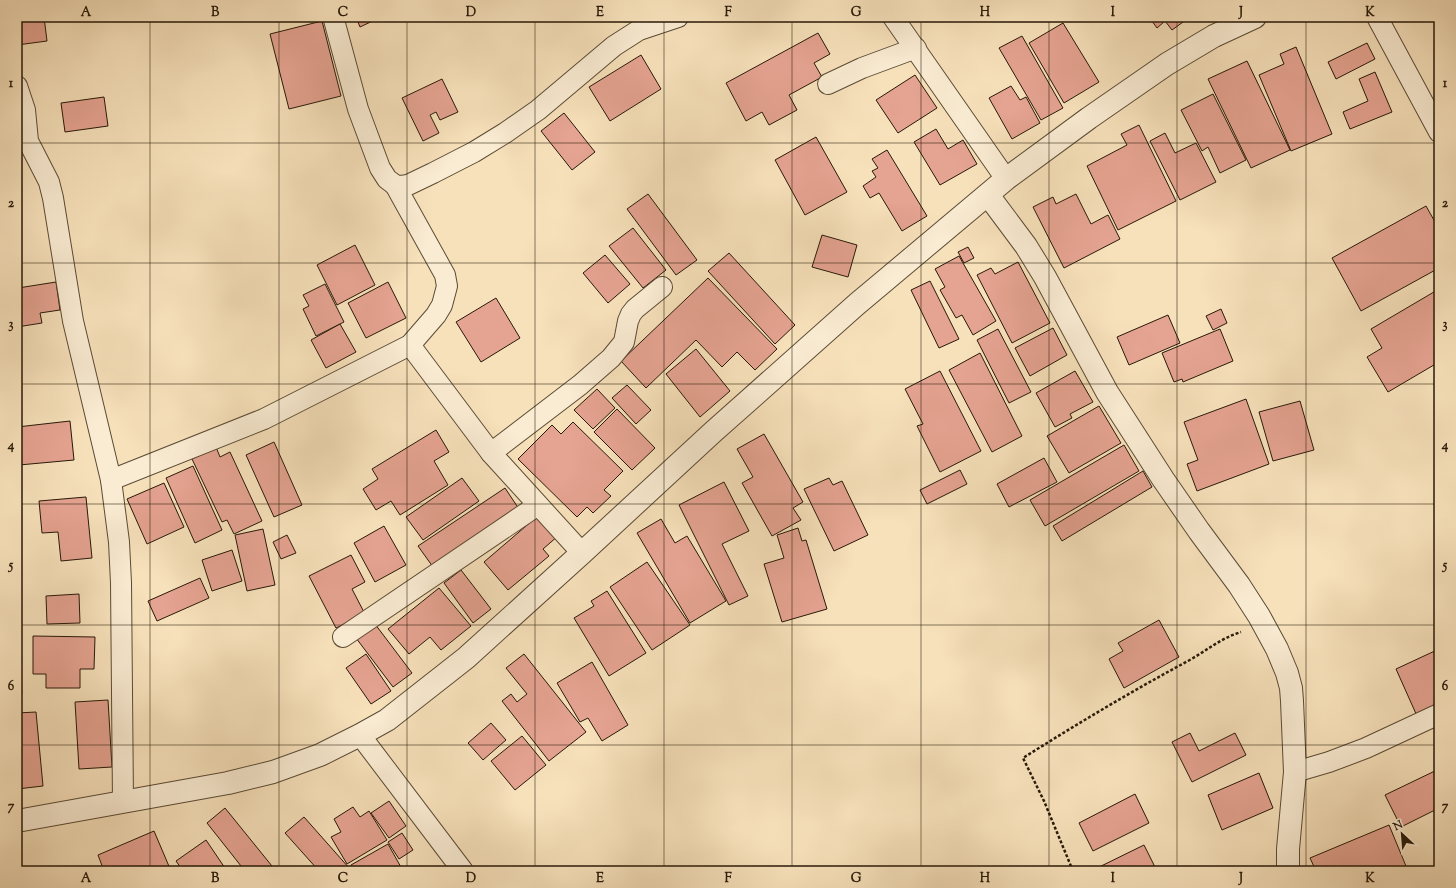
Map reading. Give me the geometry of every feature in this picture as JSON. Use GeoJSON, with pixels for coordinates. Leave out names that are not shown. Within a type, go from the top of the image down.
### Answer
{"type":"FeatureCollection","features":[{"type":"Feature","properties":{"kind":"street"},"geometry":{"type":"LineString","coordinates":[[395,185],[408,185],[506,133],[538,110],[614,46],[636,24],[678,17]]}},
{"type":"Feature","properties":{"kind":"street"},"geometry":{"type":"LineString","coordinates":[[892,17],[916,48],[1006,179]]}},
{"type":"Feature","properties":{"kind":"street"},"geometry":{"type":"LineString","coordinates":[[17,821],[228,783],[272,772],[320,755],[387,720],[440,679],[582,553],[713,432],[857,304],[1006,179],[1167,64],[1214,36],[1255,17]]}},
{"type":"Feature","properties":{"kind":"street"},"geometry":{"type":"LineString","coordinates":[[1377,17],[1439,132]]}},
{"type":"Feature","properties":{"kind":"street"},"geometry":{"type":"LineString","coordinates":[[111,480],[264,419],[410,345],[436,315],[442,305],[447,286],[445,275],[395,185],[383,174],[380,168],[358,109],[334,20]]}},
{"type":"Feature","properties":{"kind":"street"},"geometry":{"type":"LineString","coordinates":[[828,84],[862,68],[916,48]]}},
{"type":"Feature","properties":{"kind":"street"},"geometry":{"type":"LineString","coordinates":[[17,86],[25,110],[28,141],[49,182],[53,198],[73,321],[111,480],[121,564],[123,802]]}},
{"type":"Feature","properties":{"kind":"street"},"geometry":{"type":"LineString","coordinates":[[988,195],[1026,246],[1107,392],[1163,479],[1239,585],[1277,648],[1291,688],[1295,772],[1288,849],[1288,871]]}},
{"type":"Feature","properties":{"kind":"street"},"geometry":{"type":"LineString","coordinates":[[491,453],[580,385],[611,358],[624,342],[628,321],[631,314],[662,287]]}},
{"type":"Feature","properties":{"kind":"street"},"geometry":{"type":"LineString","coordinates":[[410,345],[491,453],[582,553]]}},
{"type":"Feature","properties":{"kind":"street"},"geometry":{"type":"LineString","coordinates":[[344,637],[538,505]]}},
{"type":"Feature","properties":{"kind":"street"},"geometry":{"type":"LineString","coordinates":[[1295,772],[1329,762],[1360,750],[1439,714]]}},
{"type":"Feature","properties":{"kind":"street"},"geometry":{"type":"LineString","coordinates":[[360,735],[463,871]]}},
{"type":"Feature","properties":{"kind":"path"},"geometry":{"type":"LineString","coordinates":[[1073,871],[1044,800],[1024,758],[1079,723],[1201,654],[1223,639],[1255,628],[1262,621]]}},
{"type":"Feature","properties":{"kind":"building"},"geometry":{"type":"Polygon","coordinates":[[[17,17],[44,17],[47,41],[17,45],[17,17]]]}},
{"type":"Feature","properties":{"kind":"building"},"geometry":{"type":"Polygon","coordinates":[[[356,17],[381,17],[360,27],[356,17]]]}},
{"type":"Feature","properties":{"kind":"building"},"geometry":{"type":"Polygon","coordinates":[[[1149,17],[1190,17],[1172,30],[1165,21],[1157,28],[1149,17]]]}},
{"type":"Feature","properties":{"kind":"building"},"geometry":{"type":"Polygon","coordinates":[[[322,21],[341,96],[289,109],[270,34],[322,21]]]}},
{"type":"Feature","properties":{"kind":"building"},"geometry":{"type":"Polygon","coordinates":[[[1063,23],[1099,82],[1064,103],[1029,43],[1063,23]]]}},
{"type":"Feature","properties":{"kind":"building"},"geometry":{"type":"Polygon","coordinates":[[[818,33],[830,54],[814,63],[822,77],[789,95],[797,110],[769,125],[762,112],[746,121],[726,83],[818,33]]]}},
{"type":"Feature","properties":{"kind":"building"},"geometry":{"type":"Polygon","coordinates":[[[1022,36],[1063,108],[1041,120],[999,48],[1022,36]]]}},
{"type":"Feature","properties":{"kind":"building"},"geometry":{"type":"Polygon","coordinates":[[[1367,43],[1375,59],[1336,79],[1328,62],[1367,43]]]}},
{"type":"Feature","properties":{"kind":"building"},"geometry":{"type":"Polygon","coordinates":[[[1296,47],[1332,134],[1291,151],[1259,75],[1284,64],[1280,54],[1296,47]]]}},
{"type":"Feature","properties":{"kind":"building"},"geometry":{"type":"Polygon","coordinates":[[[641,55],[661,89],[610,121],[589,87],[641,55]]]}},
{"type":"Feature","properties":{"kind":"building"},"geometry":{"type":"Polygon","coordinates":[[[1247,61],[1290,150],[1251,168],[1208,79],[1247,61]]]}},
{"type":"Feature","properties":{"kind":"building"},"geometry":{"type":"Polygon","coordinates":[[[1375,72],[1392,112],[1350,129],[1343,112],[1368,101],[1359,79],[1375,72]]]}},
{"type":"Feature","properties":{"kind":"building"},"geometry":{"type":"Polygon","coordinates":[[[915,75],[937,108],[898,133],[876,100],[915,75]]]}},
{"type":"Feature","properties":{"kind":"building"},"geometry":{"type":"Polygon","coordinates":[[[442,79],[458,112],[440,120],[436,112],[430,115],[439,133],[423,141],[402,98],[442,79]]]}},
{"type":"Feature","properties":{"kind":"building"},"geometry":{"type":"Polygon","coordinates":[[[1011,86],[1020,100],[1026,97],[1040,123],[1012,139],[989,98],[1011,86]]]}},
{"type":"Feature","properties":{"kind":"building"},"geometry":{"type":"Polygon","coordinates":[[[1213,94],[1246,160],[1220,173],[1208,147],[1202,151],[1181,110],[1213,94]]]}},
{"type":"Feature","properties":{"kind":"building"},"geometry":{"type":"Polygon","coordinates":[[[104,97],[108,126],[65,132],[61,103],[104,97]]]}},
{"type":"Feature","properties":{"kind":"building"},"geometry":{"type":"Polygon","coordinates":[[[564,113],[595,152],[572,170],[541,131],[564,113]]]}},
{"type":"Feature","properties":{"kind":"building"},"geometry":{"type":"Polygon","coordinates":[[[1139,125],[1176,201],[1118,230],[1087,166],[1127,145],[1121,134],[1139,125]]]}},
{"type":"Feature","properties":{"kind":"building"},"geometry":{"type":"Polygon","coordinates":[[[936,129],[948,149],[963,140],[977,164],[940,185],[914,142],[936,129]]]}},
{"type":"Feature","properties":{"kind":"building"},"geometry":{"type":"Polygon","coordinates":[[[1165,133],[1175,153],[1196,143],[1216,182],[1180,200],[1150,141],[1165,133]]]}},
{"type":"Feature","properties":{"kind":"building"},"geometry":{"type":"Polygon","coordinates":[[[816,137],[847,192],[805,215],[775,160],[816,137]]]}},
{"type":"Feature","properties":{"kind":"building"},"geometry":{"type":"Polygon","coordinates":[[[887,150],[927,216],[902,231],[879,193],[870,198],[863,186],[876,177],[872,171],[878,168],[872,159],[887,150]]]}},
{"type":"Feature","properties":{"kind":"building"},"geometry":{"type":"Polygon","coordinates":[[[648,194],[697,260],[676,275],[627,209],[648,194]]]}},
{"type":"Feature","properties":{"kind":"building"},"geometry":{"type":"Polygon","coordinates":[[[1076,194],[1091,224],[1108,215],[1120,239],[1064,268],[1033,207],[1053,197],[1056,204],[1076,194]]]}},
{"type":"Feature","properties":{"kind":"building"},"geometry":{"type":"Polygon","coordinates":[[[1426,206],[1439,229],[1439,268],[1361,311],[1332,258],[1426,206]]]}},
{"type":"Feature","properties":{"kind":"building"},"geometry":{"type":"Polygon","coordinates":[[[633,228],[666,270],[643,288],[609,246],[633,228]]]}},
{"type":"Feature","properties":{"kind":"building"},"geometry":{"type":"Polygon","coordinates":[[[822,235],[857,245],[848,277],[812,267],[822,235]]]}},
{"type":"Feature","properties":{"kind":"building"},"geometry":{"type":"Polygon","coordinates":[[[355,245],[375,285],[337,305],[317,265],[355,245]]]}},
{"type":"Feature","properties":{"kind":"building"},"geometry":{"type":"Polygon","coordinates":[[[968,247],[974,258],[964,263],[958,252],[968,247]]]}},
{"type":"Feature","properties":{"kind":"building"},"geometry":{"type":"Polygon","coordinates":[[[729,253],[795,325],[775,344],[708,271],[729,253]]]}},
{"type":"Feature","properties":{"kind":"building"},"geometry":{"type":"Polygon","coordinates":[[[605,255],[630,284],[608,303],[583,273],[605,255]]]}},
{"type":"Feature","properties":{"kind":"building"},"geometry":{"type":"Polygon","coordinates":[[[959,256],[996,321],[973,335],[962,315],[956,318],[940,290],[945,287],[935,269],[959,256]]]}},
{"type":"Feature","properties":{"kind":"building"},"geometry":{"type":"Polygon","coordinates":[[[1018,262],[1050,323],[1012,343],[977,275],[991,268],[995,274],[1018,262]]]}},
{"type":"Feature","properties":{"kind":"building"},"geometry":{"type":"Polygon","coordinates":[[[708,278],[777,349],[755,370],[737,352],[722,367],[696,340],[646,388],[621,361],[708,278]]]}},
{"type":"Feature","properties":{"kind":"building"},"geometry":{"type":"Polygon","coordinates":[[[930,281],[959,339],[939,348],[911,290],[930,281]]]}},
{"type":"Feature","properties":{"kind":"building"},"geometry":{"type":"Polygon","coordinates":[[[56,282],[60,310],[40,313],[42,323],[17,327],[17,283],[18,288],[56,282]]]}},
{"type":"Feature","properties":{"kind":"building"},"geometry":{"type":"Polygon","coordinates":[[[388,282],[406,318],[366,338],[348,303],[388,282]]]}},
{"type":"Feature","properties":{"kind":"building"},"geometry":{"type":"Polygon","coordinates":[[[325,284],[344,322],[316,336],[303,309],[309,306],[303,295],[325,284]]]}},
{"type":"Feature","properties":{"kind":"building"},"geometry":{"type":"Polygon","coordinates":[[[1439,289],[1439,362],[1388,392],[1367,357],[1382,348],[1371,329],[1439,289]]]}},
{"type":"Feature","properties":{"kind":"building"},"geometry":{"type":"Polygon","coordinates":[[[496,298],[520,338],[481,362],[456,322],[496,298]]]}},
{"type":"Feature","properties":{"kind":"building"},"geometry":{"type":"Polygon","coordinates":[[[1221,309],[1227,323],[1213,330],[1206,316],[1221,309]]]}},
{"type":"Feature","properties":{"kind":"building"},"geometry":{"type":"Polygon","coordinates":[[[1168,315],[1180,343],[1129,365],[1117,337],[1168,315]]]}},
{"type":"Feature","properties":{"kind":"building"},"geometry":{"type":"Polygon","coordinates":[[[340,324],[356,352],[326,368],[311,340],[340,324]]]}},
{"type":"Feature","properties":{"kind":"building"},"geometry":{"type":"Polygon","coordinates":[[[1053,328],[1067,355],[1030,376],[1015,348],[1053,328]]]}},
{"type":"Feature","properties":{"kind":"building"},"geometry":{"type":"Polygon","coordinates":[[[998,329],[1031,392],[1009,403],[977,340],[998,329]]]}},
{"type":"Feature","properties":{"kind":"building"},"geometry":{"type":"Polygon","coordinates":[[[1220,329],[1233,361],[1183,382],[1182,379],[1174,382],[1162,353],[1220,329]]]}},
{"type":"Feature","properties":{"kind":"building"},"geometry":{"type":"Polygon","coordinates":[[[696,349],[730,391],[700,417],[666,374],[696,349]]]}},
{"type":"Feature","properties":{"kind":"building"},"geometry":{"type":"Polygon","coordinates":[[[980,353],[1022,436],[992,452],[949,370],[980,353]]]}},
{"type":"Feature","properties":{"kind":"building"},"geometry":{"type":"Polygon","coordinates":[[[940,371],[981,451],[940,472],[917,426],[923,424],[905,389],[940,371]]]}},
{"type":"Feature","properties":{"kind":"building"},"geometry":{"type":"Polygon","coordinates":[[[1075,371],[1093,402],[1070,414],[1072,418],[1055,427],[1036,393],[1075,371]]]}},
{"type":"Feature","properties":{"kind":"building"},"geometry":{"type":"Polygon","coordinates":[[[627,385],[651,410],[636,424],[612,398],[627,385]]]}},
{"type":"Feature","properties":{"kind":"building"},"geometry":{"type":"Polygon","coordinates":[[[597,389],[615,408],[593,429],[574,410],[597,389]]]}},
{"type":"Feature","properties":{"kind":"building"},"geometry":{"type":"Polygon","coordinates":[[[1246,399],[1269,464],[1197,491],[1187,464],[1198,460],[1184,422],[1246,399]]]}},
{"type":"Feature","properties":{"kind":"building"},"geometry":{"type":"Polygon","coordinates":[[[1300,401],[1314,450],[1273,461],[1259,412],[1300,401]]]}},
{"type":"Feature","properties":{"kind":"building"},"geometry":{"type":"Polygon","coordinates":[[[1099,406],[1121,443],[1069,473],[1047,436],[1099,406]]]}},
{"type":"Feature","properties":{"kind":"building"},"geometry":{"type":"Polygon","coordinates":[[[617,409],[655,448],[632,470],[594,432],[617,409]]]}},
{"type":"Feature","properties":{"kind":"building"},"geometry":{"type":"Polygon","coordinates":[[[70,421],[74,460],[19,465],[17,427],[70,421]]]}},
{"type":"Feature","properties":{"kind":"building"},"geometry":{"type":"Polygon","coordinates":[[[573,422],[623,471],[604,490],[611,496],[593,513],[587,507],[577,517],[518,459],[552,425],[561,434],[573,422]]]}},
{"type":"Feature","properties":{"kind":"building"},"geometry":{"type":"Polygon","coordinates":[[[436,430],[449,452],[434,461],[448,485],[400,515],[391,501],[376,510],[363,489],[378,479],[372,469],[436,430]]]}},
{"type":"Feature","properties":{"kind":"building"},"geometry":{"type":"Polygon","coordinates":[[[764,434],[803,502],[793,508],[801,520],[772,536],[742,483],[753,477],[737,449],[764,434]]]}},
{"type":"Feature","properties":{"kind":"building"},"geometry":{"type":"Polygon","coordinates":[[[274,442],[302,505],[274,517],[246,455],[274,442]]]}},
{"type":"Feature","properties":{"kind":"building"},"geometry":{"type":"Polygon","coordinates":[[[1124,445],[1139,471],[1045,526],[1030,500],[1124,445]]]}},
{"type":"Feature","properties":{"kind":"building"},"geometry":{"type":"Polygon","coordinates":[[[216,447],[220,457],[230,452],[262,521],[234,534],[227,520],[222,522],[192,459],[216,447]]]}},
{"type":"Feature","properties":{"kind":"building"},"geometry":{"type":"Polygon","coordinates":[[[1044,458],[1057,482],[1009,507],[997,484],[1044,458]]]}},
{"type":"Feature","properties":{"kind":"building"},"geometry":{"type":"Polygon","coordinates":[[[193,466],[222,530],[195,543],[166,478],[193,466]]]}},
{"type":"Feature","properties":{"kind":"building"},"geometry":{"type":"Polygon","coordinates":[[[960,470],[967,484],[927,504],[920,490],[960,470]]]}},
{"type":"Feature","properties":{"kind":"building"},"geometry":{"type":"Polygon","coordinates":[[[1143,471],[1152,487],[1062,541],[1053,526],[1143,471]]]}},
{"type":"Feature","properties":{"kind":"building"},"geometry":{"type":"Polygon","coordinates":[[[462,478],[479,501],[423,540],[406,517],[462,478]]]}},
{"type":"Feature","properties":{"kind":"building"},"geometry":{"type":"Polygon","coordinates":[[[829,478],[833,485],[842,481],[868,535],[834,551],[804,489],[829,478]]]}},
{"type":"Feature","properties":{"kind":"building"},"geometry":{"type":"Polygon","coordinates":[[[724,482],[749,531],[722,544],[748,596],[729,605],[679,505],[724,482]]]}},
{"type":"Feature","properties":{"kind":"building"},"geometry":{"type":"Polygon","coordinates":[[[164,483],[184,527],[147,544],[127,499],[164,483]]]}},
{"type":"Feature","properties":{"kind":"building"},"geometry":{"type":"Polygon","coordinates":[[[505,488],[519,509],[433,567],[418,546],[505,488]]]}},
{"type":"Feature","properties":{"kind":"building"},"geometry":{"type":"Polygon","coordinates":[[[86,497],[92,558],[61,561],[58,532],[42,533],[39,501],[86,497]]]}},
{"type":"Feature","properties":{"kind":"building"},"geometry":{"type":"Polygon","coordinates":[[[540,514],[558,536],[543,549],[549,556],[508,590],[484,562],[540,514]]]}},
{"type":"Feature","properties":{"kind":"building"},"geometry":{"type":"Polygon","coordinates":[[[661,519],[675,543],[687,536],[726,601],[690,623],[637,533],[661,519]]]}},
{"type":"Feature","properties":{"kind":"building"},"geometry":{"type":"Polygon","coordinates":[[[384,526],[406,565],[375,582],[354,543],[384,526]]]}},
{"type":"Feature","properties":{"kind":"building"},"geometry":{"type":"Polygon","coordinates":[[[798,528],[802,541],[806,540],[827,609],[782,622],[764,564],[784,558],[777,535],[798,528]]]}},
{"type":"Feature","properties":{"kind":"building"},"geometry":{"type":"Polygon","coordinates":[[[263,529],[275,585],[247,591],[235,535],[263,529]]]}},
{"type":"Feature","properties":{"kind":"building"},"geometry":{"type":"Polygon","coordinates":[[[287,535],[296,553],[281,559],[273,542],[287,535]]]}},
{"type":"Feature","properties":{"kind":"building"},"geometry":{"type":"Polygon","coordinates":[[[232,550],[242,581],[212,591],[202,560],[232,550]]]}},
{"type":"Feature","properties":{"kind":"building"},"geometry":{"type":"Polygon","coordinates":[[[351,555],[365,582],[352,589],[365,614],[336,628],[309,576],[351,555]]]}},
{"type":"Feature","properties":{"kind":"building"},"geometry":{"type":"Polygon","coordinates":[[[647,562],[690,625],[652,650],[610,587],[647,562]]]}},
{"type":"Feature","properties":{"kind":"building"},"geometry":{"type":"Polygon","coordinates":[[[461,570],[491,609],[473,623],[444,583],[461,570]]]}},
{"type":"Feature","properties":{"kind":"building"},"geometry":{"type":"Polygon","coordinates":[[[200,578],[209,598],[157,621],[148,601],[200,578]]]}},
{"type":"Feature","properties":{"kind":"building"},"geometry":{"type":"Polygon","coordinates":[[[439,588],[471,626],[441,650],[430,637],[409,654],[388,629],[439,588]]]}},
{"type":"Feature","properties":{"kind":"building"},"geometry":{"type":"Polygon","coordinates":[[[607,591],[646,653],[609,676],[574,618],[594,606],[591,601],[607,591]]]}},
{"type":"Feature","properties":{"kind":"building"},"geometry":{"type":"Polygon","coordinates":[[[79,594],[80,623],[47,624],[46,596],[79,594]]]}},
{"type":"Feature","properties":{"kind":"building"},"geometry":{"type":"Polygon","coordinates":[[[1159,620],[1179,657],[1124,688],[1109,659],[1123,651],[1118,643],[1159,620]]]}},
{"type":"Feature","properties":{"kind":"building"},"geometry":{"type":"Polygon","coordinates":[[[375,624],[412,673],[393,687],[356,638],[375,624]]]}},
{"type":"Feature","properties":{"kind":"building"},"geometry":{"type":"Polygon","coordinates":[[[33,636],[95,637],[94,669],[80,669],[80,688],[46,688],[46,674],[33,674],[33,636]]]}},
{"type":"Feature","properties":{"kind":"building"},"geometry":{"type":"Polygon","coordinates":[[[17,646],[22,693],[17,694],[17,646]]]}},
{"type":"Feature","properties":{"kind":"building"},"geometry":{"type":"Polygon","coordinates":[[[1439,649],[1439,706],[1417,716],[1396,669],[1439,649]]]}},
{"type":"Feature","properties":{"kind":"building"},"geometry":{"type":"Polygon","coordinates":[[[366,654],[391,691],[371,704],[346,668],[366,654]]]}},
{"type":"Feature","properties":{"kind":"building"},"geometry":{"type":"Polygon","coordinates":[[[524,654],[586,732],[549,761],[502,701],[511,694],[517,702],[527,694],[506,668],[524,654]]]}},
{"type":"Feature","properties":{"kind":"building"},"geometry":{"type":"Polygon","coordinates":[[[592,662],[628,725],[602,741],[588,718],[580,722],[557,683],[592,662]]]}},
{"type":"Feature","properties":{"kind":"building"},"geometry":{"type":"Polygon","coordinates":[[[108,700],[112,767],[79,769],[75,702],[108,700]]]}},
{"type":"Feature","properties":{"kind":"building"},"geometry":{"type":"Polygon","coordinates":[[[36,712],[43,786],[17,789],[17,713],[36,712]]]}},
{"type":"Feature","properties":{"kind":"building"},"geometry":{"type":"Polygon","coordinates":[[[491,723],[506,740],[483,760],[468,743],[491,723]]]}},
{"type":"Feature","properties":{"kind":"building"},"geometry":{"type":"Polygon","coordinates":[[[1190,733],[1199,751],[1235,733],[1246,755],[1192,782],[1172,742],[1190,733]]]}},
{"type":"Feature","properties":{"kind":"building"},"geometry":{"type":"Polygon","coordinates":[[[522,736],[546,765],[515,790],[491,761],[522,736]]]}},
{"type":"Feature","properties":{"kind":"building"},"geometry":{"type":"Polygon","coordinates":[[[1439,769],[1439,808],[1401,827],[1385,795],[1439,769]]]}},
{"type":"Feature","properties":{"kind":"building"},"geometry":{"type":"Polygon","coordinates":[[[1259,773],[1273,808],[1222,830],[1208,795],[1259,773]]]}},
{"type":"Feature","properties":{"kind":"building"},"geometry":{"type":"Polygon","coordinates":[[[1135,794],[1149,823],[1093,851],[1079,823],[1135,794]]]}},
{"type":"Feature","properties":{"kind":"building"},"geometry":{"type":"Polygon","coordinates":[[[389,801],[406,826],[389,838],[371,813],[389,801]]]}},
{"type":"Feature","properties":{"kind":"building"},"geometry":{"type":"Polygon","coordinates":[[[353,807],[360,817],[369,811],[387,840],[347,864],[331,837],[341,832],[334,819],[353,807]]]}},
{"type":"Feature","properties":{"kind":"building"},"geometry":{"type":"Polygon","coordinates":[[[225,808],[276,871],[245,871],[207,823],[225,808]]]}},
{"type":"Feature","properties":{"kind":"building"},"geometry":{"type":"Polygon","coordinates":[[[304,817],[350,869],[348,871],[319,871],[285,833],[304,817]]]}},
{"type":"Feature","properties":{"kind":"building"},"geometry":{"type":"Polygon","coordinates":[[[1389,825],[1408,871],[1316,871],[1310,858],[1389,825]]]}},
{"type":"Feature","properties":{"kind":"building"},"geometry":{"type":"Polygon","coordinates":[[[154,831],[171,871],[104,871],[98,855],[154,831]]]}},
{"type":"Feature","properties":{"kind":"building"},"geometry":{"type":"Polygon","coordinates":[[[402,833],[413,850],[399,859],[388,842],[402,833]]]}},
{"type":"Feature","properties":{"kind":"building"},"geometry":{"type":"Polygon","coordinates":[[[206,840],[227,871],[183,871],[176,861],[206,840]]]}},
{"type":"Feature","properties":{"kind":"building"},"geometry":{"type":"Polygon","coordinates":[[[388,844],[402,869],[399,871],[354,871],[351,865],[388,844]]]}},
{"type":"Feature","properties":{"kind":"building"},"geometry":{"type":"Polygon","coordinates":[[[1144,845],[1157,871],[1091,871],[1144,845]]]}}]}
